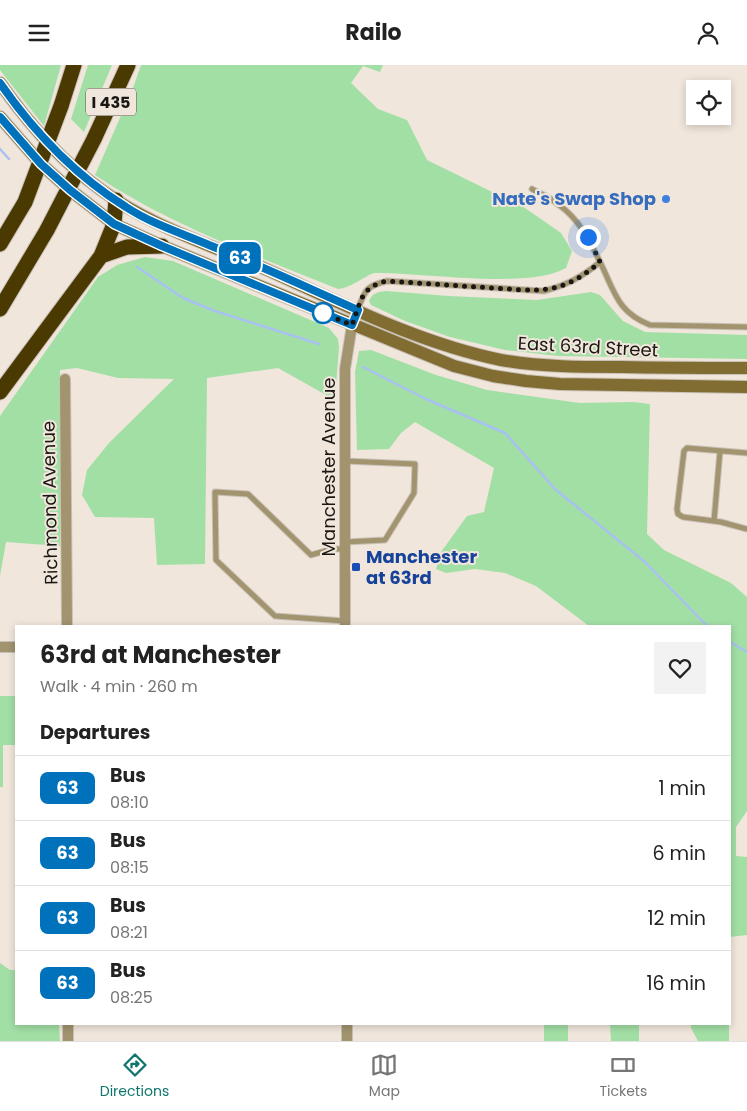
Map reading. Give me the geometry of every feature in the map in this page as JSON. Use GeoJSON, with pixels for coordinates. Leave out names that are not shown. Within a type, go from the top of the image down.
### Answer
{"type":"FeatureCollection","features":[{"type":"Feature","properties":{"kind":"highway","name":"I 435"},"geometry":{"type":"LineString","coordinates":[[0,244],[25,202],[61,106],[74,65]]}},
{"type":"Feature","properties":{"kind":"highway","name":"I 435"},"geometry":{"type":"LineString","coordinates":[[0,309],[47,230],[94,139],[128,65]]}},
{"type":"Feature","properties":{"kind":"highway"},"geometry":{"type":"LineString","coordinates":[[0,392],[101,255],[114,224],[116,200]]}},
{"type":"Feature","properties":{"kind":"highway"},"geometry":{"type":"LineString","coordinates":[[101,255],[127,247],[162,246]]}},
{"type":"Feature","properties":{"kind":"main road","name":"East 63rd Street"},"geometry":{"type":"LineString","coordinates":[[0,83],[19,110],[45,139],[79,172],[116,200],[168,229],[425,339],[503,360],[574,367],[747,368]]}},
{"type":"Feature","properties":{"kind":"main road","name":"East 63rd Street"},"geometry":{"type":"LineString","coordinates":[[0,117],[41,164],[70,190],[114,224],[162,246],[454,366],[493,376],[560,384],[747,387]]}},
{"type":"Feature","properties":{"kind":"street","name":"Manchester Avenue"},"geometry":{"type":"LineString","coordinates":[[345,624],[346,369],[352,325],[358,310]]}},
{"type":"Feature","properties":{"kind":"street","name":"Richmond Avenue"},"geometry":{"type":"LineString","coordinates":[[65,379],[67,625]]}},
{"type":"Feature","properties":{"kind":"street"},"geometry":{"type":"LineString","coordinates":[[0,647],[15,647]]}},
{"type":"Feature","properties":{"kind":"street"},"geometry":{"type":"LineString","coordinates":[[68,1025],[68,1041]]}},
{"type":"Feature","properties":{"kind":"street"},"geometry":{"type":"LineString","coordinates":[[347,1025],[347,1041]]}},
{"type":"Feature","properties":{"kind":"lane"},"geometry":{"type":"LineString","coordinates":[[532,189],[559,204],[573,217],[588,237],[623,309],[635,319],[650,325],[747,327]]}},
{"type":"Feature","properties":{"kind":"lane"},"geometry":{"type":"LineString","coordinates":[[358,310],[364,292],[373,284],[387,281],[544,291],[564,286],[583,277],[600,262]]}},
{"type":"Feature","properties":{"kind":"lane"},"geometry":{"type":"LineString","coordinates":[[747,453],[687,448],[684,451],[677,509],[678,514],[683,517],[714,521],[747,529]]}},
{"type":"Feature","properties":{"kind":"lane"},"geometry":{"type":"LineString","coordinates":[[714,521],[720,451]]}},
{"type":"Feature","properties":{"kind":"lane"},"geometry":{"type":"LineString","coordinates":[[345,461],[416,464],[414,493],[385,540],[345,545],[310,555],[248,494],[215,492],[216,560],[275,616],[345,624]]}},
{"type":"Feature","properties":{"kind":"green space"},"geometry":{"type":"Polygon","coordinates":[[[0,65],[61,65],[44,126],[0,70],[0,65]]]}},
{"type":"Feature","properties":{"kind":"green space"},"geometry":{"type":"Polygon","coordinates":[[[88,65],[112,65],[84,132],[71,119],[88,65]]]}},
{"type":"Feature","properties":{"kind":"green space"},"geometry":{"type":"Polygon","coordinates":[[[141,65],[383,65],[380,72],[363,66],[351,83],[378,109],[407,120],[427,160],[525,208],[561,233],[572,251],[566,268],[549,274],[527,278],[501,279],[374,273],[347,287],[338,289],[183,224],[123,193],[95,175],[141,65]]]}},
{"type":"Feature","properties":{"kind":"green space"},"geometry":{"type":"Polygon","coordinates":[[[145,257],[173,261],[329,328],[338,339],[339,347],[335,400],[278,368],[207,378],[205,564],[157,565],[154,518],[95,517],[82,495],[87,470],[109,443],[174,379],[118,378],[77,368],[60,370],[60,546],[6,542],[0,576],[0,416],[98,277],[117,265],[145,257]]]}},
{"type":"Feature","properties":{"kind":"green space"},"geometry":{"type":"Polygon","coordinates":[[[378,292],[537,300],[591,292],[600,295],[623,321],[645,332],[747,335],[747,359],[558,356],[505,350],[450,337],[405,321],[371,305],[369,301],[372,296],[378,292]]]}},
{"type":"Feature","properties":{"kind":"green space"},"geometry":{"type":"Polygon","coordinates":[[[371,350],[436,375],[487,390],[580,403],[633,402],[650,404],[647,534],[664,550],[731,583],[747,597],[747,811],[736,827],[736,856],[747,857],[747,935],[731,937],[731,625],[588,625],[536,586],[505,573],[475,569],[446,573],[436,569],[441,552],[467,516],[484,512],[494,468],[415,422],[401,433],[389,449],[357,450],[355,372],[359,351],[371,350]]]}},
{"type":"Feature","properties":{"kind":"green space"},"geometry":{"type":"Polygon","coordinates":[[[0,696],[15,696],[15,745],[3,745],[3,787],[0,787],[0,696]]]}},
{"type":"Feature","properties":{"kind":"green space"},"geometry":{"type":"Polygon","coordinates":[[[0,963],[10,970],[15,970],[15,1025],[59,1025],[60,1041],[0,1041],[0,963]]]}},
{"type":"Feature","properties":{"kind":"green space"},"geometry":{"type":"Polygon","coordinates":[[[544,1025],[568,1025],[568,1041],[544,1041],[544,1025]]]}},
{"type":"Feature","properties":{"kind":"green space"},"geometry":{"type":"Polygon","coordinates":[[[610,1025],[639,1025],[639,1041],[611,1041],[610,1025]]]}},
{"type":"Feature","properties":{"kind":"green space"},"geometry":{"type":"Polygon","coordinates":[[[691,1025],[729,1025],[729,1041],[698,1041],[691,1025]]]}},
{"type":"Feature","properties":{"kind":"waterway"},"geometry":{"type":"LineString","coordinates":[[0,149],[9,159]]}},
{"type":"Feature","properties":{"kind":"waterway"},"geometry":{"type":"LineString","coordinates":[[137,267],[183,298],[215,311],[319,344]]}},
{"type":"Feature","properties":{"kind":"waterway"},"geometry":{"type":"LineString","coordinates":[[363,367],[426,399],[505,433],[555,489],[645,562],[706,625]]}},
{"type":"Feature","properties":{"kind":"waterway"},"geometry":{"type":"LineString","coordinates":[[731,643],[747,652]]}},
{"type":"Feature","properties":{"kind":"bus line","name":"63"},"geometry":{"type":"LineString","coordinates":[[0,83],[19,110],[45,139],[88,180],[127,208],[168,229],[358,310],[352,325],[162,246],[114,224],[70,190],[41,164],[10,131],[0,117]]}},
{"type":"Feature","properties":{"kind":"place","name":"Nate's Swap Shop"},"geometry":{"type":"Point","coordinates":[666,199]}},
{"type":"Feature","properties":{"kind":"place","name":"Manchester at 63rd"},"geometry":{"type":"Point","coordinates":[356,567]}},
{"type":"Feature","properties":{"kind":"route"},"geometry":{"type":"LineString","coordinates":[[323,313],[318,311],[352,325],[364,292],[373,284],[387,281],[544,291],[564,286],[583,277],[600,262],[588,237]]}}]}
